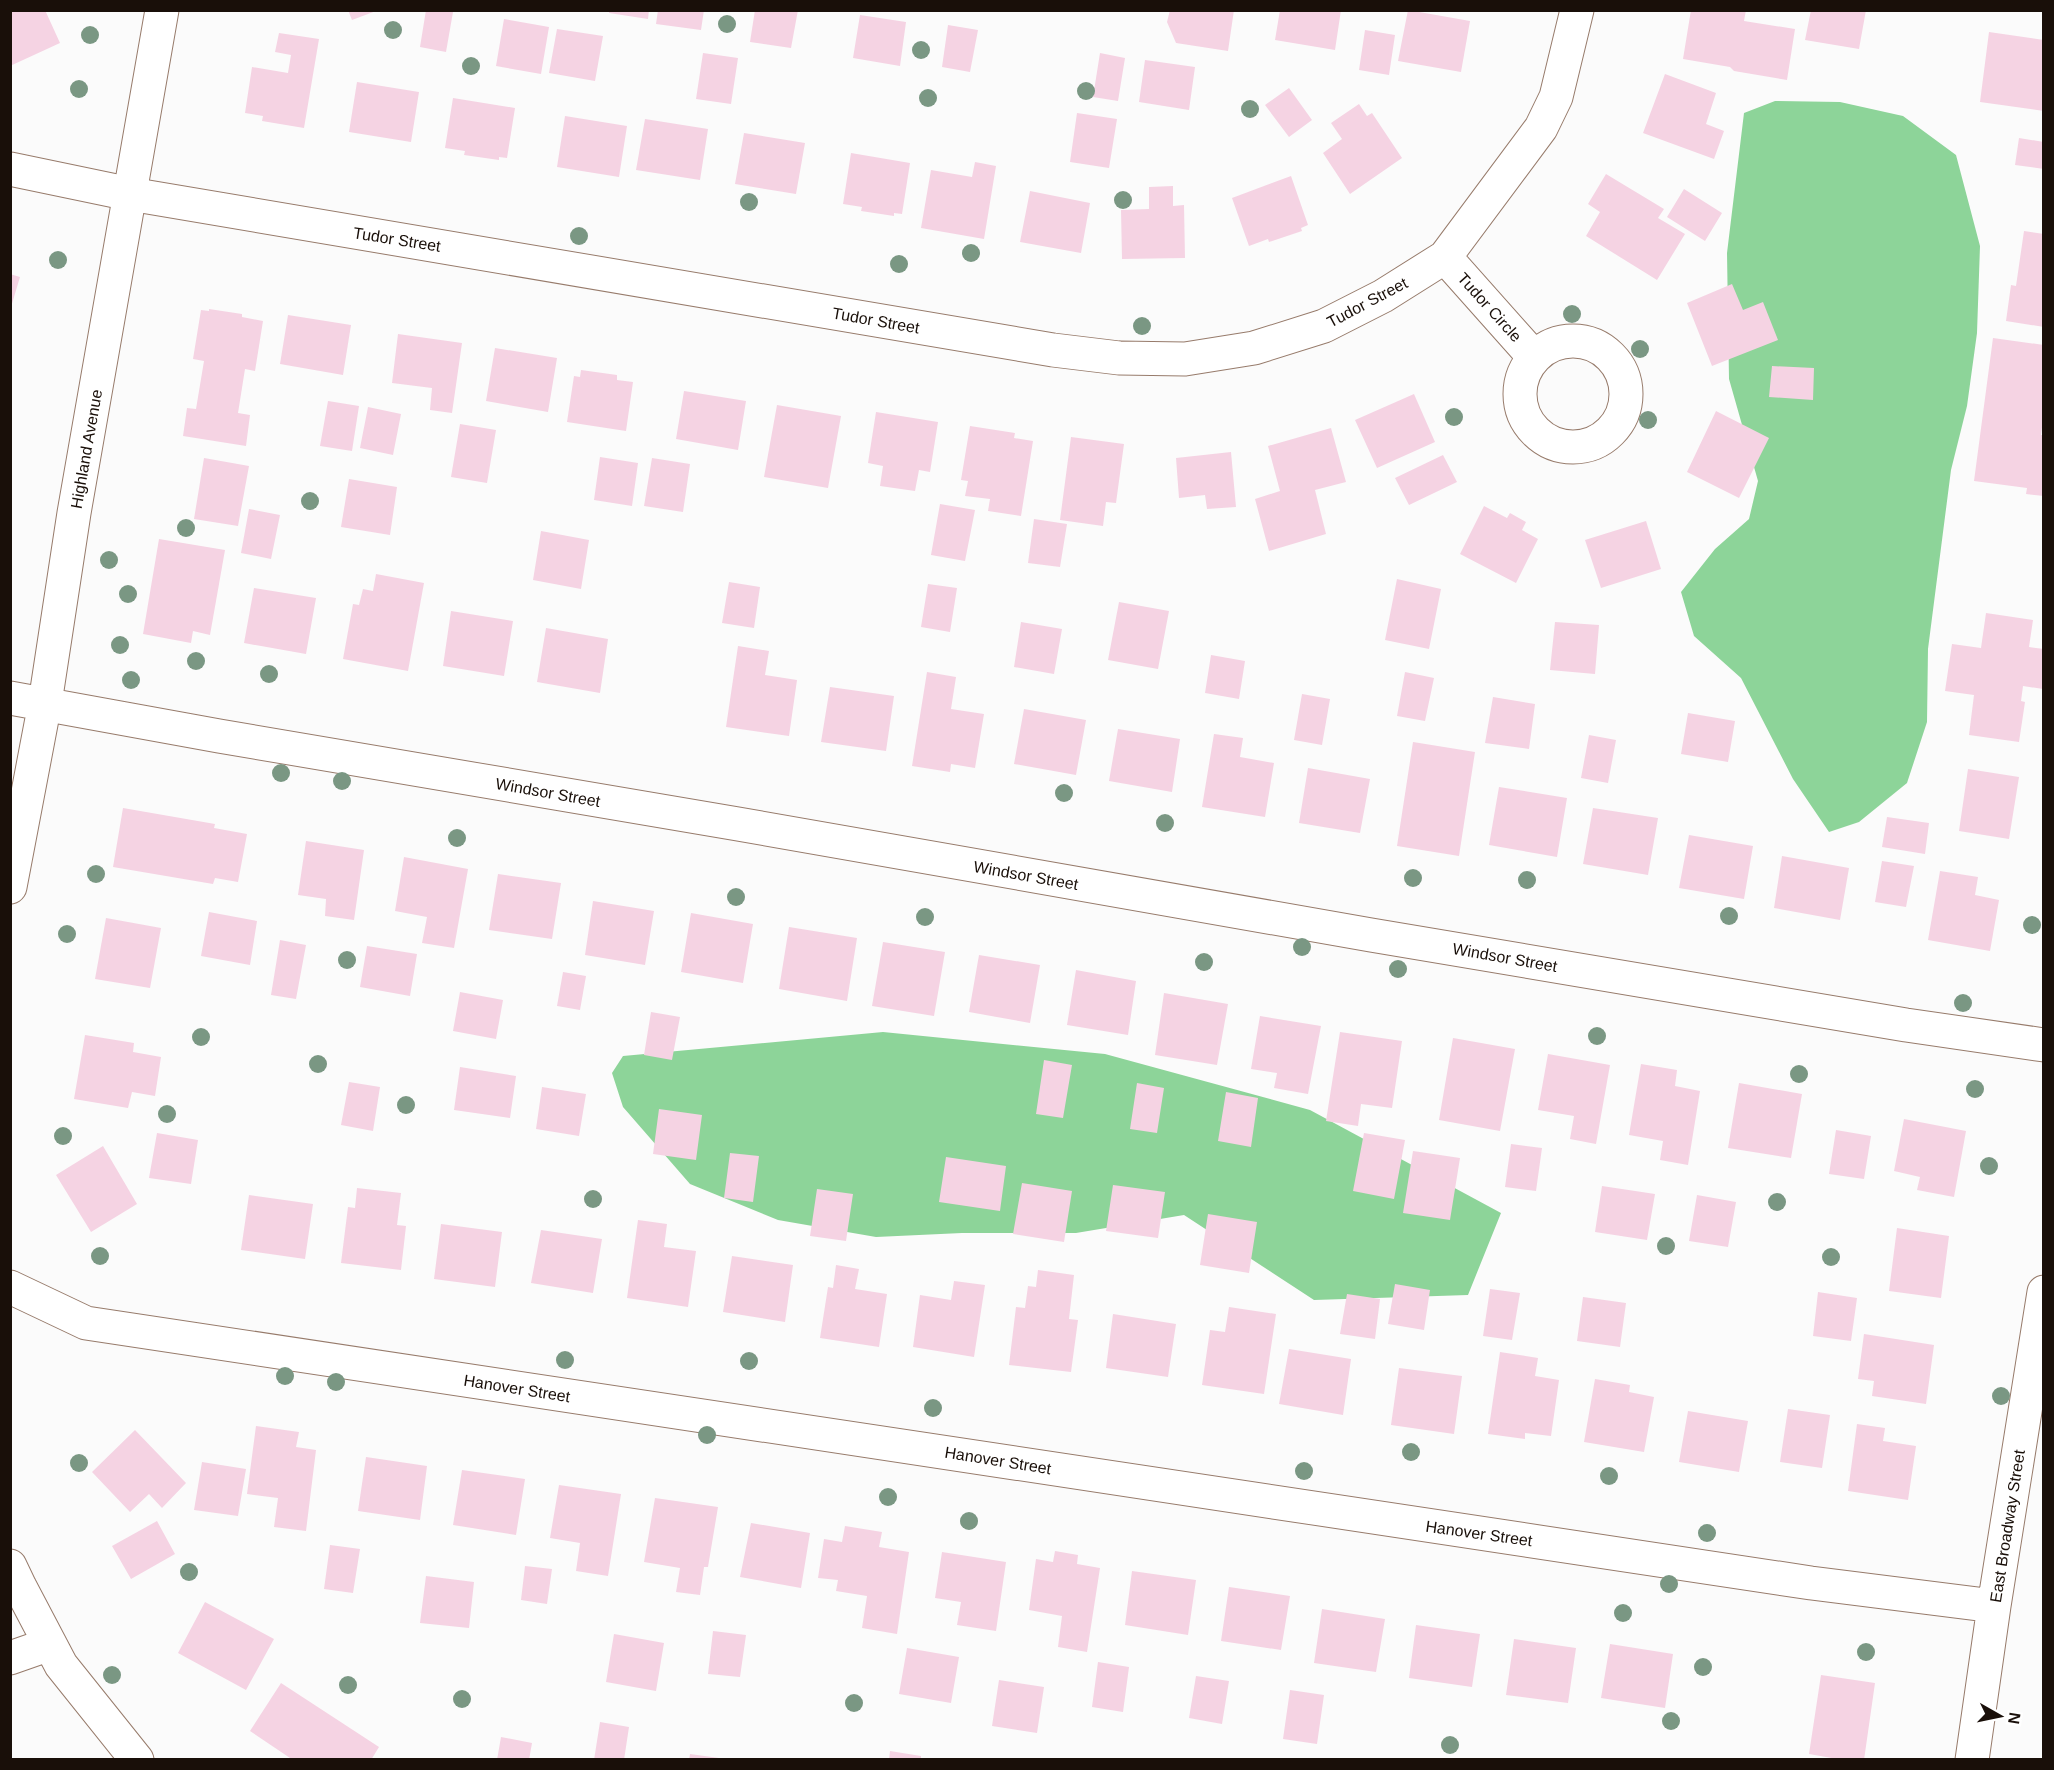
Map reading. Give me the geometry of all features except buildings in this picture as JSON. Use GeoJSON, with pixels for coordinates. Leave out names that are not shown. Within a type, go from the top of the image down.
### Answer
{"type":"FeatureCollection","features":[{"type":"Feature","properties":{"kind":"street","name":"Highland Avenue"},"geometry":{"type":"LineString","coordinates":[[10,887],[45,703],[74,513],[162,10]]}},
{"type":"Feature","properties":{"kind":"street","name":"Tudor Street"},"geometry":{"type":"LineString","coordinates":[[10,169],[130,194],[982,338],[1119,358],[1185,359],[1254,348],[1324,326],[1383,296],[1445,257],[1541,128],[1556,97],[1577,10]]}},
{"type":"Feature","properties":{"kind":"street","name":"Tudor Circle"},"geometry":{"type":"LineString","coordinates":[[1445,257],[1534,357]]}},
{"type":"Feature","properties":{"kind":"street","name":"Windsor Street"},"geometry":{"type":"LineString","coordinates":[[10,698],[1348,931],[1906,1025],[2043,1045]]}},
{"type":"Feature","properties":{"kind":"street","name":"Hanover Street"},"geometry":{"type":"LineString","coordinates":[[10,1287],[86,1323],[1693,1565],[1994,1606]]}},
{"type":"Feature","properties":{"kind":"street","name":"East Broadway Street"},"geometry":{"type":"LineString","coordinates":[[1972,1760],[2043,1292]]}},
{"type":"Feature","properties":{"kind":"street"},"geometry":{"type":"LineString","coordinates":[[10,1566],[61,1665],[137,1760]]}},
{"type":"Feature","properties":{"kind":"street"},"geometry":{"type":"LineString","coordinates":[[10,1658],[50,1644]]}},
{"type":"Feature","properties":{"kind":"green space"},"geometry":{"type":"Polygon","coordinates":[[[1775,101],[1840,102],[1903,116],[1956,155],[1980,246],[1977,333],[1967,406],[1951,470],[1928,649],[1927,722],[1907,783],[1859,822],[1829,832],[1793,779],[1741,678],[1694,636],[1681,592],[1715,549],[1749,519],[1758,481],[1729,379],[1727,253],[1744,113],[1775,101]]]}},
{"type":"Feature","properties":{"kind":"green space"},"geometry":{"type":"Polygon","coordinates":[[[883,1032],[1105,1054],[1310,1110],[1501,1213],[1468,1295],[1314,1300],[1184,1215],[1076,1233],[962,1233],[876,1237],[778,1220],[690,1184],[623,1107],[612,1073],[623,1056],[883,1032]]]}}]}
